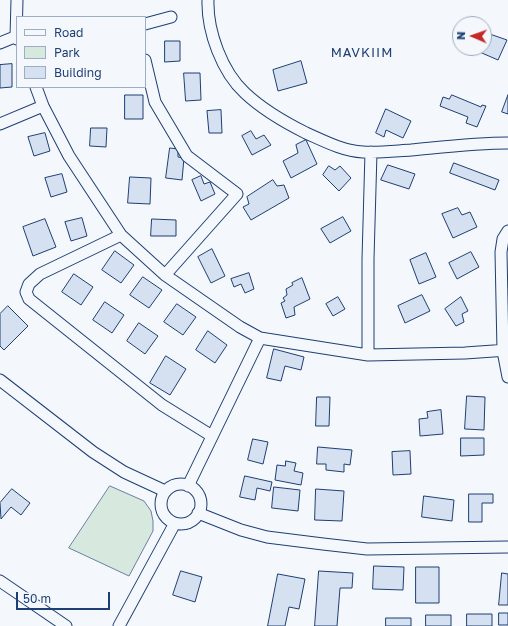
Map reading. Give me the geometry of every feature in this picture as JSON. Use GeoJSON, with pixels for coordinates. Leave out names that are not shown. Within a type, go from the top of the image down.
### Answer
{"type":"FeatureCollection","features":[{"type":"Feature","properties":{"kind":"street"},"geometry":{"type":"LineString","coordinates":[[17,0],[17,16]]}},
{"type":"Feature","properties":{"kind":"street"},"geometry":{"type":"LineString","coordinates":[[208,0],[209,24],[215,46],[226,69],[244,92],[264,109],[328,144],[362,152],[371,152],[508,143]]}},
{"type":"Feature","properties":{"kind":"street"},"geometry":{"type":"LineString","coordinates":[[146,24],[171,17]]}},
{"type":"Feature","properties":{"kind":"street"},"geometry":{"type":"LineString","coordinates":[[0,43],[16,37]]}},
{"type":"Feature","properties":{"kind":"street"},"geometry":{"type":"LineString","coordinates":[[146,64],[155,102],[187,156],[238,194],[165,275]]}},
{"type":"Feature","properties":{"kind":"street"},"geometry":{"type":"LineString","coordinates":[[36,88],[43,106],[70,156],[121,235],[165,275],[240,327],[260,338],[368,355],[505,350]]}},
{"type":"Feature","properties":{"kind":"street"},"geometry":{"type":"LineString","coordinates":[[0,124],[43,106]]}},
{"type":"Feature","properties":{"kind":"street"},"geometry":{"type":"LineString","coordinates":[[368,355],[368,258],[371,152]]}},
{"type":"Feature","properties":{"kind":"street"},"geometry":{"type":"LineString","coordinates":[[508,231],[501,245],[505,350],[508,377]]}},
{"type":"Feature","properties":{"kind":"street"},"geometry":{"type":"LineString","coordinates":[[121,235],[40,274],[30,284],[26,292],[29,300],[162,405],[212,436]]}},
{"type":"Feature","properties":{"kind":"street"},"geometry":{"type":"LineString","coordinates":[[188,486],[260,338]]}},
{"type":"Feature","properties":{"kind":"street"},"geometry":{"type":"LineString","coordinates":[[0,380],[93,452],[124,472],[165,491]]}},
{"type":"Feature","properties":{"kind":"street"},"geometry":{"type":"LineString","coordinates":[[182,484],[188,486],[193,489],[200,499],[198,514],[187,523],[175,523],[169,520],[162,510],[161,503],[165,491],[176,485],[182,484]]}},
{"type":"Feature","properties":{"kind":"street"},"geometry":{"type":"LineString","coordinates":[[198,514],[241,530],[267,537],[367,549],[508,547]]}},
{"type":"Feature","properties":{"kind":"street"},"geometry":{"type":"LineString","coordinates":[[119,626],[175,523]]}},
{"type":"Feature","properties":{"kind":"street"},"geometry":{"type":"LineString","coordinates":[[0,581],[66,626]]}},
{"type":"Feature","properties":{"kind":"green space"},"geometry":{"type":"Polygon","coordinates":[[[110,486],[144,501],[151,511],[153,531],[129,576],[69,548],[110,486]]]}},
{"type":"Feature","properties":{"kind":"building"},"geometry":{"type":"Polygon","coordinates":[[[492,35],[507,40],[498,60],[489,56],[492,56],[492,35]]]}},
{"type":"Feature","properties":{"kind":"building"},"geometry":{"type":"Polygon","coordinates":[[[165,41],[180,41],[180,61],[165,62],[165,41]]]}},
{"type":"Feature","properties":{"kind":"building"},"geometry":{"type":"Polygon","coordinates":[[[301,61],[307,83],[278,91],[273,70],[301,61]]]}},
{"type":"Feature","properties":{"kind":"building"},"geometry":{"type":"Polygon","coordinates":[[[12,64],[12,87],[0,88],[0,65],[12,64]]]}},
{"type":"Feature","properties":{"kind":"building"},"geometry":{"type":"Polygon","coordinates":[[[184,73],[200,73],[201,100],[186,101],[184,73]]]}},
{"type":"Feature","properties":{"kind":"building"},"geometry":{"type":"Polygon","coordinates":[[[125,95],[143,95],[143,119],[125,119],[125,95]]]}},
{"type":"Feature","properties":{"kind":"building"},"geometry":{"type":"Polygon","coordinates":[[[452,95],[481,107],[482,105],[486,106],[477,127],[466,123],[468,117],[440,106],[443,97],[449,99],[452,95]]]}},
{"type":"Feature","properties":{"kind":"building"},"geometry":{"type":"Polygon","coordinates":[[[508,95],[508,114],[502,112],[508,95]]]}},
{"type":"Feature","properties":{"kind":"building"},"geometry":{"type":"Polygon","coordinates":[[[386,109],[411,121],[403,138],[386,130],[384,137],[376,133],[386,109]]]}},
{"type":"Feature","properties":{"kind":"building"},"geometry":{"type":"Polygon","coordinates":[[[221,110],[222,133],[209,133],[207,111],[221,110]]]}},
{"type":"Feature","properties":{"kind":"building"},"geometry":{"type":"Polygon","coordinates":[[[91,128],[107,128],[106,147],[90,146],[91,128]]]}},
{"type":"Feature","properties":{"kind":"building"},"geometry":{"type":"Polygon","coordinates":[[[251,131],[256,139],[264,135],[271,145],[252,155],[242,136],[251,131]]]}},
{"type":"Feature","properties":{"kind":"building"},"geometry":{"type":"Polygon","coordinates":[[[45,133],[50,151],[34,156],[28,137],[45,133]]]}},
{"type":"Feature","properties":{"kind":"building"},"geometry":{"type":"Polygon","coordinates":[[[306,140],[317,164],[291,178],[283,161],[298,153],[296,145],[306,140]]]}},
{"type":"Feature","properties":{"kind":"building"},"geometry":{"type":"Polygon","coordinates":[[[170,148],[178,149],[178,157],[184,158],[182,180],[166,178],[170,148]]]}},
{"type":"Feature","properties":{"kind":"building"},"geometry":{"type":"Polygon","coordinates":[[[454,163],[499,180],[495,190],[450,173],[454,163]]]}},
{"type":"Feature","properties":{"kind":"building"},"geometry":{"type":"Polygon","coordinates":[[[388,165],[415,174],[409,189],[381,180],[388,165]]]}},
{"type":"Feature","properties":{"kind":"building"},"geometry":{"type":"Polygon","coordinates":[[[329,166],[335,170],[340,166],[351,178],[339,191],[323,175],[329,166]]]}},
{"type":"Feature","properties":{"kind":"building"},"geometry":{"type":"Polygon","coordinates":[[[62,174],[67,192],[51,197],[45,178],[62,174]]]}},
{"type":"Feature","properties":{"kind":"building"},"geometry":{"type":"Polygon","coordinates":[[[201,176],[204,184],[210,182],[215,194],[201,201],[192,180],[201,176]]]}},
{"type":"Feature","properties":{"kind":"building"},"geometry":{"type":"Polygon","coordinates":[[[130,177],[151,178],[150,204],[128,203],[130,177]]]}},
{"type":"Feature","properties":{"kind":"building"},"geometry":{"type":"Polygon","coordinates":[[[273,180],[277,186],[284,185],[289,198],[251,220],[243,207],[249,204],[247,197],[273,180]]]}},
{"type":"Feature","properties":{"kind":"building"},"geometry":{"type":"Polygon","coordinates":[[[458,208],[462,215],[470,212],[477,227],[453,238],[442,214],[458,208]]]}},
{"type":"Feature","properties":{"kind":"building"},"geometry":{"type":"Polygon","coordinates":[[[343,217],[351,231],[330,243],[321,229],[343,217]]]}},
{"type":"Feature","properties":{"kind":"building"},"geometry":{"type":"Polygon","coordinates":[[[82,218],[87,236],[71,241],[65,222],[82,218]]]}},
{"type":"Feature","properties":{"kind":"building"},"geometry":{"type":"Polygon","coordinates":[[[45,219],[56,247],[33,256],[23,227],[45,219]]]}},
{"type":"Feature","properties":{"kind":"building"},"geometry":{"type":"Polygon","coordinates":[[[152,219],[176,220],[176,236],[151,236],[152,219]]]}},
{"type":"Feature","properties":{"kind":"building"},"geometry":{"type":"Polygon","coordinates":[[[212,249],[225,276],[211,283],[198,257],[212,249]]]}},
{"type":"Feature","properties":{"kind":"building"},"geometry":{"type":"Polygon","coordinates":[[[115,251],[134,265],[121,283],[102,270],[115,251]]]}},
{"type":"Feature","properties":{"kind":"building"},"geometry":{"type":"Polygon","coordinates":[[[471,252],[479,267],[457,279],[449,263],[471,252]]]}},
{"type":"Feature","properties":{"kind":"building"},"geometry":{"type":"Polygon","coordinates":[[[426,253],[436,277],[419,284],[410,260],[426,253]]]}},
{"type":"Feature","properties":{"kind":"building"},"geometry":{"type":"Polygon","coordinates":[[[249,273],[254,289],[245,293],[241,284],[234,287],[231,279],[249,273]]]}},
{"type":"Feature","properties":{"kind":"building"},"geometry":{"type":"Polygon","coordinates":[[[74,274],[93,287],[81,305],[62,292],[74,274]]]}},
{"type":"Feature","properties":{"kind":"building"},"geometry":{"type":"Polygon","coordinates":[[[143,277],[162,290],[149,308],[130,295],[143,277]]]}},
{"type":"Feature","properties":{"kind":"building"},"geometry":{"type":"Polygon","coordinates":[[[302,278],[310,299],[294,307],[295,315],[286,318],[281,303],[285,301],[283,298],[287,295],[286,289],[293,285],[292,283],[302,278]]]}},
{"type":"Feature","properties":{"kind":"building"},"geometry":{"type":"Polygon","coordinates":[[[422,295],[430,311],[405,323],[398,306],[422,295]]]}},
{"type":"Feature","properties":{"kind":"building"},"geometry":{"type":"Polygon","coordinates":[[[338,297],[345,309],[333,316],[326,304],[338,297]]]}},
{"type":"Feature","properties":{"kind":"building"},"geometry":{"type":"Polygon","coordinates":[[[461,297],[468,311],[462,314],[464,322],[456,326],[445,309],[461,297]]]}},
{"type":"Feature","properties":{"kind":"building"},"geometry":{"type":"Polygon","coordinates":[[[105,302],[124,315],[112,333],[93,320],[105,302]]]}},
{"type":"Feature","properties":{"kind":"building"},"geometry":{"type":"Polygon","coordinates":[[[177,304],[196,317],[183,335],[164,322],[177,304]]]}},
{"type":"Feature","properties":{"kind":"building"},"geometry":{"type":"Polygon","coordinates":[[[8,306],[28,326],[4,350],[0,346],[0,314],[8,306]]]}},
{"type":"Feature","properties":{"kind":"building"},"geometry":{"type":"Polygon","coordinates":[[[139,323],[158,336],[145,354],[127,341],[139,323]]]}},
{"type":"Feature","properties":{"kind":"building"},"geometry":{"type":"Polygon","coordinates":[[[208,331],[227,345],[215,363],[196,350],[208,331]]]}},
{"type":"Feature","properties":{"kind":"building"},"geometry":{"type":"Polygon","coordinates":[[[274,349],[304,357],[301,370],[285,366],[281,381],[267,378],[274,349]]]}},
{"type":"Feature","properties":{"kind":"building"},"geometry":{"type":"Polygon","coordinates":[[[166,356],[186,369],[170,395],[150,383],[166,356]]]}},
{"type":"Feature","properties":{"kind":"building"},"geometry":{"type":"Polygon","coordinates":[[[467,396],[485,397],[484,430],[465,429],[467,396]]]}},
{"type":"Feature","properties":{"kind":"building"},"geometry":{"type":"Polygon","coordinates":[[[317,397],[330,397],[329,426],[316,426],[317,397]]]}},
{"type":"Feature","properties":{"kind":"building"},"geometry":{"type":"Polygon","coordinates":[[[441,410],[443,434],[420,436],[419,419],[428,418],[427,412],[441,410]]]}},
{"type":"Feature","properties":{"kind":"building"},"geometry":{"type":"Polygon","coordinates":[[[461,438],[484,438],[484,455],[461,456],[461,438]]]}},
{"type":"Feature","properties":{"kind":"building"},"geometry":{"type":"Polygon","coordinates":[[[253,439],[268,442],[263,464],[248,460],[253,439]]]}},
{"type":"Feature","properties":{"kind":"building"},"geometry":{"type":"Polygon","coordinates":[[[318,447],[352,450],[350,465],[344,464],[344,472],[326,470],[326,464],[317,464],[318,447]]]}},
{"type":"Feature","properties":{"kind":"building"},"geometry":{"type":"Polygon","coordinates":[[[410,451],[411,474],[393,475],[392,452],[410,451]]]}},
{"type":"Feature","properties":{"kind":"building"},"geometry":{"type":"Polygon","coordinates":[[[286,461],[296,463],[294,471],[303,473],[301,485],[275,480],[277,465],[285,466],[286,461]]]}},
{"type":"Feature","properties":{"kind":"building"},"geometry":{"type":"Polygon","coordinates":[[[245,476],[272,482],[270,491],[257,488],[255,500],[240,497],[245,476]]]}},
{"type":"Feature","properties":{"kind":"building"},"geometry":{"type":"Polygon","coordinates":[[[274,487],[300,490],[298,511],[272,508],[274,487]]]}},
{"type":"Feature","properties":{"kind":"building"},"geometry":{"type":"Polygon","coordinates":[[[12,489],[30,503],[21,515],[11,507],[1,519],[0,503],[12,489]]]}},
{"type":"Feature","properties":{"kind":"building"},"geometry":{"type":"Polygon","coordinates":[[[316,489],[344,491],[342,521],[315,520],[316,489]]]}},
{"type":"Feature","properties":{"kind":"building"},"geometry":{"type":"Polygon","coordinates":[[[469,494],[493,494],[493,503],[482,503],[482,522],[469,522],[469,494]]]}},
{"type":"Feature","properties":{"kind":"building"},"geometry":{"type":"Polygon","coordinates":[[[424,496],[454,500],[452,521],[422,517],[424,496]]]}},
{"type":"Feature","properties":{"kind":"building"},"geometry":{"type":"Polygon","coordinates":[[[374,566],[404,567],[403,590],[373,589],[374,566]]]}},
{"type":"Feature","properties":{"kind":"building"},"geometry":{"type":"Polygon","coordinates":[[[416,567],[439,567],[439,603],[416,603],[416,567]]]}},
{"type":"Feature","properties":{"kind":"building"},"geometry":{"type":"Polygon","coordinates":[[[181,571],[202,577],[195,602],[173,595],[181,571]]]}},
{"type":"Feature","properties":{"kind":"building"},"geometry":{"type":"Polygon","coordinates":[[[319,571],[353,573],[352,588],[340,588],[337,626],[315,626],[319,571]]]}},
{"type":"Feature","properties":{"kind":"building"},"geometry":{"type":"Polygon","coordinates":[[[502,573],[508,574],[508,605],[499,605],[502,573]]]}},
{"type":"Feature","properties":{"kind":"building"},"geometry":{"type":"Polygon","coordinates":[[[278,574],[305,579],[299,609],[289,607],[285,626],[268,626],[278,574]]]}},
{"type":"Feature","properties":{"kind":"building"},"geometry":{"type":"Polygon","coordinates":[[[499,613],[508,613],[508,625],[499,625],[499,613]]]}},
{"type":"Feature","properties":{"kind":"building"},"geometry":{"type":"Polygon","coordinates":[[[467,614],[492,614],[492,626],[467,626],[467,614]]]}},
{"type":"Feature","properties":{"kind":"building"},"geometry":{"type":"Polygon","coordinates":[[[426,615],[451,615],[451,626],[426,626],[426,615]]]}},
{"type":"Feature","properties":{"kind":"building"},"geometry":{"type":"Polygon","coordinates":[[[386,618],[411,618],[411,626],[386,626],[386,618]]]}},
{"type":"Feature","properties":{"kind":"district","name":"MAVKIIM"},"geometry":{"type":"Point","coordinates":[362,53]}}]}
